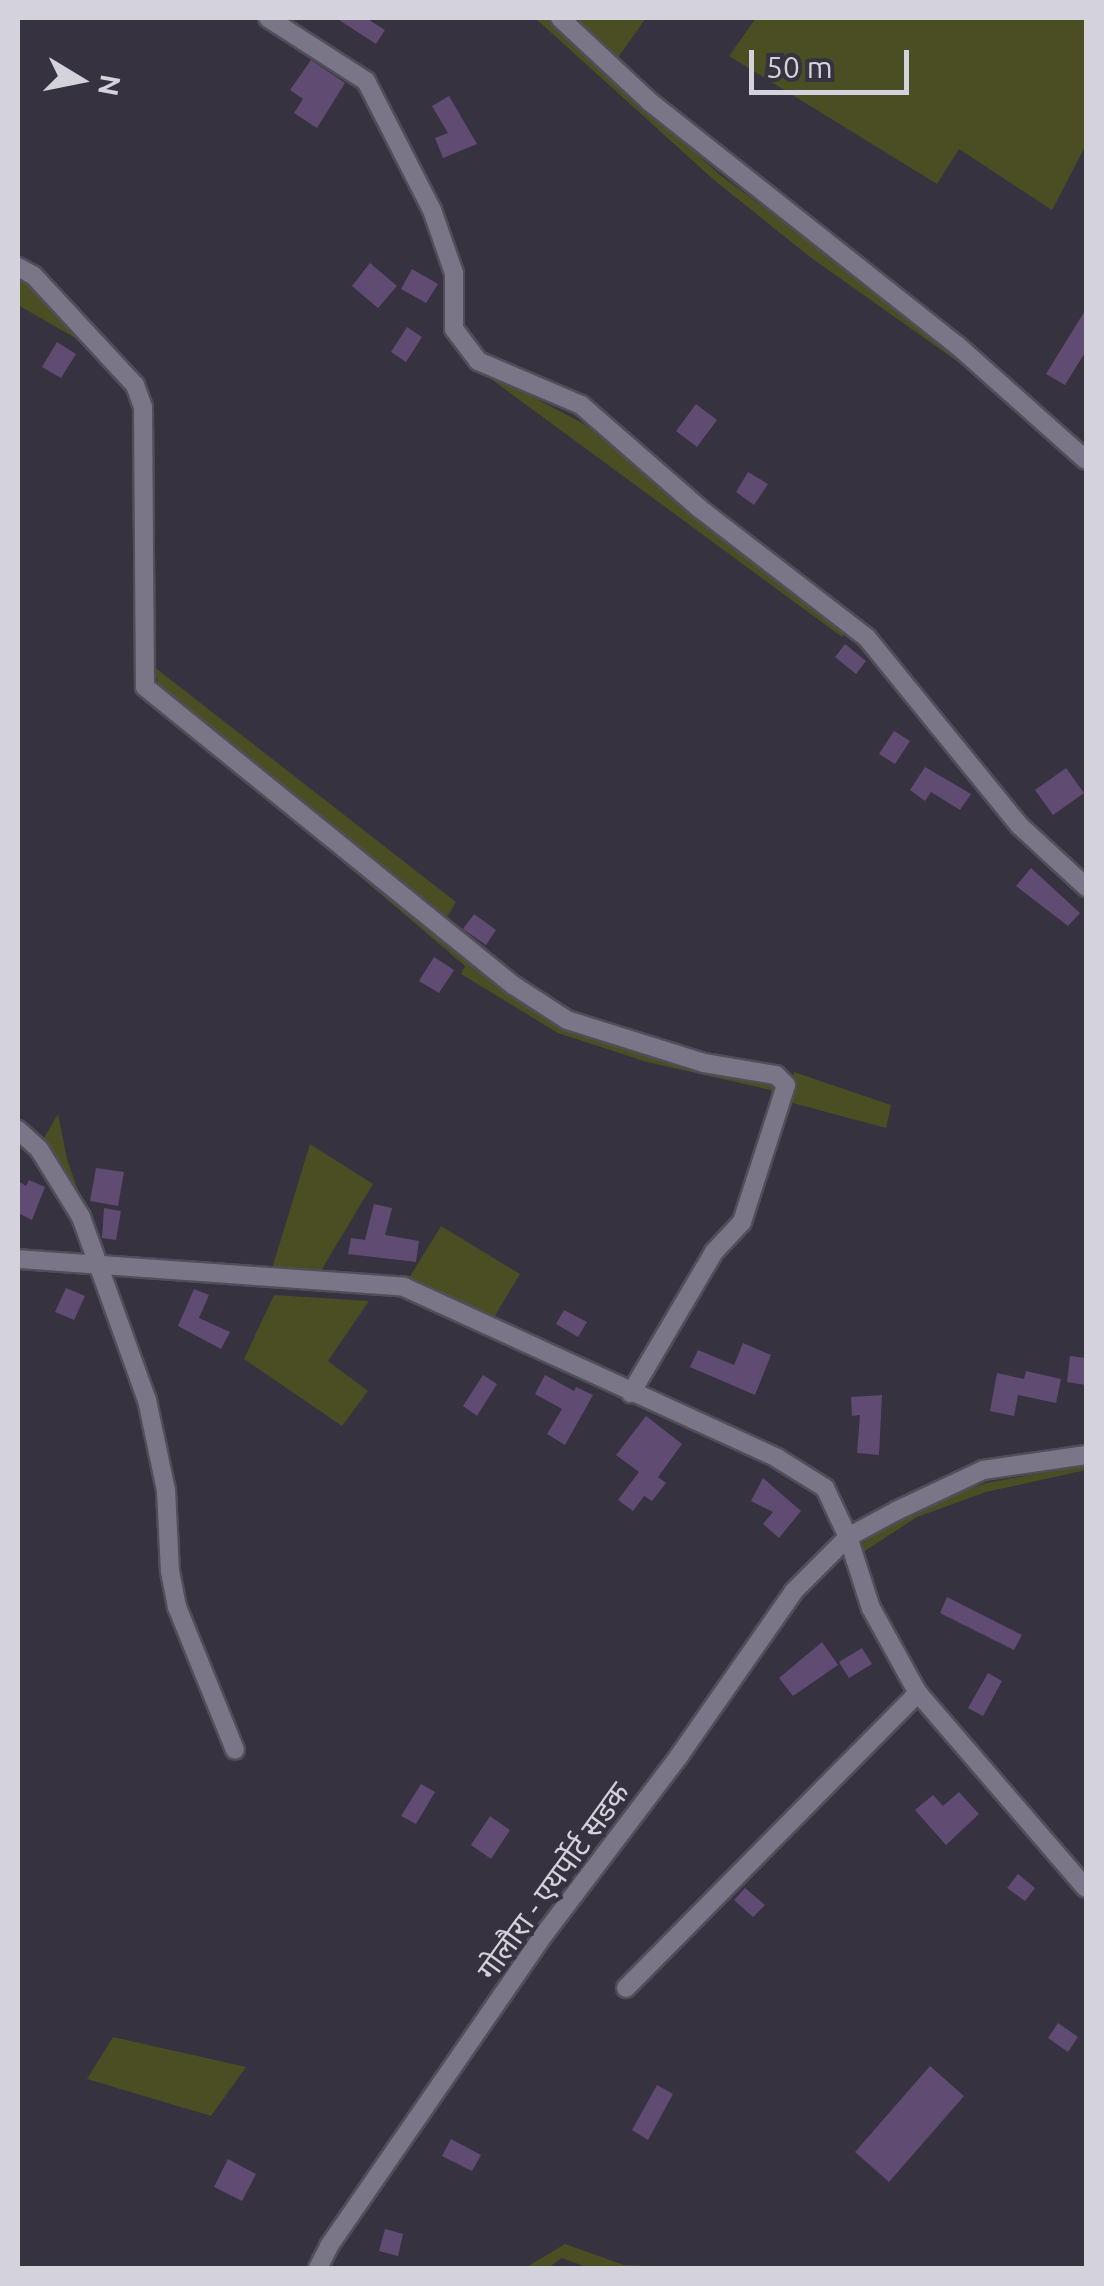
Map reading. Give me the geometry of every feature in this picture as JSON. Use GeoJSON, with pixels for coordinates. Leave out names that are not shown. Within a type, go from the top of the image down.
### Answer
{"type":"FeatureCollection","features":[{"type":"Feature","properties":{"kind":"street"},"geometry":{"type":"LineString","coordinates":[[268,18],[366,81],[432,210],[454,273],[454,329],[478,361],[581,406],[699,508],[867,638],[1020,826],[1086,888]]}},
{"type":"Feature","properties":{"kind":"street"},"geometry":{"type":"LineString","coordinates":[[560,18],[650,102],[958,346],[1086,460]]}},
{"type":"Feature","properties":{"kind":"street"},"geometry":{"type":"LineString","coordinates":[[18,267],[34,276],[135,386],[143,408],[144,687],[514,985],[567,1020],[704,1064],[776,1074],[786,1085],[742,1222],[714,1252],[630,1393]]}},
{"type":"Feature","properties":{"kind":"street"},"geometry":{"type":"LineString","coordinates":[[18,1130],[39,1149],[81,1217],[148,1400],[166,1490],[170,1572],[177,1607],[235,1750]]}},
{"type":"Feature","properties":{"kind":"street"},"geometry":{"type":"LineString","coordinates":[[18,1259],[97,1268],[404,1287],[777,1458],[825,1488],[848,1536],[871,1608],[918,1693],[1086,1888]]}},
{"type":"Feature","properties":{"kind":"street","name":"गोलौरा - एयर्पोर्ट सडक"},"geometry":{"type":"LineString","coordinates":[[318,2268],[329,2246],[546,1932],[679,1756],[794,1590],[848,1536],[983,1470],[1086,1455]]}},
{"type":"Feature","properties":{"kind":"street"},"geometry":{"type":"LineString","coordinates":[[626,1988],[918,1693]]}},
{"type":"Feature","properties":{"kind":"green space"},"geometry":{"type":"Polygon","coordinates":[[[535,18],[546,18],[719,174],[936,336],[968,369],[810,257],[714,180],[535,18]]]}},
{"type":"Feature","properties":{"kind":"green space"},"geometry":{"type":"Polygon","coordinates":[[[576,18],[646,18],[617,59],[576,18]]]}},
{"type":"Feature","properties":{"kind":"green space"},"geometry":{"type":"Polygon","coordinates":[[[756,18],[1086,18],[1086,145],[1052,210],[959,149],[937,184],[729,56],[756,18]]]}},
{"type":"Feature","properties":{"kind":"green space"},"geometry":{"type":"Polygon","coordinates":[[[18,275],[31,282],[96,350],[18,305],[18,275]]]}},
{"type":"Feature","properties":{"kind":"green space"},"geometry":{"type":"Polygon","coordinates":[[[468,362],[584,424],[844,633],[842,637],[468,362]]]}},
{"type":"Feature","properties":{"kind":"green space"},"geometry":{"type":"Polygon","coordinates":[[[153,666],[456,902],[447,917],[160,690],[153,666]]]}},
{"type":"Feature","properties":{"kind":"green space"},"geometry":{"type":"Polygon","coordinates":[[[289,816],[313,828],[564,1025],[772,1079],[780,1090],[739,1218],[729,1230],[773,1111],[771,1090],[647,1062],[558,1033],[461,974],[465,966],[289,816]]]}},
{"type":"Feature","properties":{"kind":"green space"},"geometry":{"type":"Polygon","coordinates":[[[794,1072],[891,1105],[886,1128],[789,1102],[794,1072]]]}},
{"type":"Feature","properties":{"kind":"green space"},"geometry":{"type":"Polygon","coordinates":[[[58,1114],[67,1159],[87,1217],[44,1138],[58,1114]]]}},
{"type":"Feature","properties":{"kind":"green space"},"geometry":{"type":"Polygon","coordinates":[[[310,1144],[373,1184],[319,1274],[271,1272],[310,1144]]]}},
{"type":"Feature","properties":{"kind":"green space"},"geometry":{"type":"Polygon","coordinates":[[[441,1226],[520,1274],[493,1319],[409,1278],[441,1226]]]}},
{"type":"Feature","properties":{"kind":"green space"},"geometry":{"type":"Polygon","coordinates":[[[274,1295],[369,1301],[328,1361],[368,1391],[342,1426],[244,1359],[274,1295]]]}},
{"type":"Feature","properties":{"kind":"green space"},"geometry":{"type":"Polygon","coordinates":[[[1086,1465],[1086,1470],[986,1492],[917,1517],[860,1554],[860,1545],[917,1508],[986,1483],[1086,1465]]]}},
{"type":"Feature","properties":{"kind":"green space"},"geometry":{"type":"Polygon","coordinates":[[[113,2037],[246,2067],[211,2116],[87,2079],[113,2037]]]}},
{"type":"Feature","properties":{"kind":"green space"},"geometry":{"type":"Polygon","coordinates":[[[565,2244],[624,2265],[691,2268],[589,2268],[562,2258],[548,2268],[525,2268],[565,2244]]]}},
{"type":"Feature","properties":{"kind":"building"},"geometry":{"type":"Polygon","coordinates":[[[336,18],[366,18],[385,30],[376,44],[336,18]]]}},
{"type":"Feature","properties":{"kind":"building"},"geometry":{"type":"Polygon","coordinates":[[[311,60],[345,83],[317,128],[294,113],[303,99],[290,90],[311,60]]]}},
{"type":"Feature","properties":{"kind":"building"},"geometry":{"type":"Polygon","coordinates":[[[449,96],[477,144],[443,158],[435,138],[448,133],[432,106],[449,96]]]}},
{"type":"Feature","properties":{"kind":"building"},"geometry":{"type":"Polygon","coordinates":[[[370,263],[397,286],[378,308],[352,286],[370,263]]]}},
{"type":"Feature","properties":{"kind":"building"},"geometry":{"type":"Polygon","coordinates":[[[412,269],[438,284],[426,303],[401,289],[412,269]]]}},
{"type":"Feature","properties":{"kind":"building"},"geometry":{"type":"Polygon","coordinates":[[[1086,309],[1086,351],[1065,385],[1046,374],[1086,309]]]}},
{"type":"Feature","properties":{"kind":"building"},"geometry":{"type":"Polygon","coordinates":[[[407,327],[422,337],[406,362],[391,352],[407,327]]]}},
{"type":"Feature","properties":{"kind":"building"},"geometry":{"type":"Polygon","coordinates":[[[57,342],[76,354],[61,378],[42,367],[57,342]]]}},
{"type":"Feature","properties":{"kind":"building"},"geometry":{"type":"Polygon","coordinates":[[[696,404],[717,420],[697,447],[676,431],[696,404]]]}},
{"type":"Feature","properties":{"kind":"building"},"geometry":{"type":"Polygon","coordinates":[[[748,472],[768,484],[754,505],[736,492],[748,472]]]}},
{"type":"Feature","properties":{"kind":"building"},"geometry":{"type":"Polygon","coordinates":[[[845,644],[866,661],[856,674],[835,657],[845,644]]]}},
{"type":"Feature","properties":{"kind":"building"},"geometry":{"type":"Polygon","coordinates":[[[894,731],[910,741],[895,764],[879,754],[894,731]]]}},
{"type":"Feature","properties":{"kind":"building"},"geometry":{"type":"Polygon","coordinates":[[[925,767],[971,794],[960,810],[931,792],[925,801],[910,790],[925,767]]]}},
{"type":"Feature","properties":{"kind":"building"},"geometry":{"type":"Polygon","coordinates":[[[1066,768],[1084,793],[1053,815],[1035,790],[1066,768]]]}},
{"type":"Feature","properties":{"kind":"building"},"geometry":{"type":"Polygon","coordinates":[[[1031,868],[1080,913],[1068,926],[1016,886],[1031,868]]]}},
{"type":"Feature","properties":{"kind":"building"},"geometry":{"type":"Polygon","coordinates":[[[474,914],[496,930],[486,945],[463,929],[474,914]]]}},
{"type":"Feature","properties":{"kind":"building"},"geometry":{"type":"Polygon","coordinates":[[[434,957],[454,970],[439,993],[419,981],[434,957]]]}},
{"type":"Feature","properties":{"kind":"building"},"geometry":{"type":"Polygon","coordinates":[[[96,1168],[124,1172],[118,1206],[90,1201],[96,1168]]]}},
{"type":"Feature","properties":{"kind":"building"},"geometry":{"type":"Polygon","coordinates":[[[29,1180],[45,1187],[32,1220],[18,1213],[18,1181],[26,1186],[29,1180]]]}},
{"type":"Feature","properties":{"kind":"building"},"geometry":{"type":"Polygon","coordinates":[[[374,1204],[392,1208],[385,1235],[419,1241],[416,1262],[348,1254],[351,1238],[365,1240],[374,1204]]]}},
{"type":"Feature","properties":{"kind":"building"},"geometry":{"type":"Polygon","coordinates":[[[104,1208],[121,1211],[116,1240],[102,1238],[104,1208]]]}},
{"type":"Feature","properties":{"kind":"building"},"geometry":{"type":"Polygon","coordinates":[[[66,1288],[85,1296],[74,1320],[55,1312],[66,1288]]]}},
{"type":"Feature","properties":{"kind":"building"},"geometry":{"type":"Polygon","coordinates":[[[194,1289],[209,1295],[199,1318],[230,1332],[221,1349],[178,1326],[194,1289]]]}},
{"type":"Feature","properties":{"kind":"building"},"geometry":{"type":"Polygon","coordinates":[[[564,1310],[587,1322],[578,1337],[556,1324],[564,1310]]]}},
{"type":"Feature","properties":{"kind":"building"},"geometry":{"type":"Polygon","coordinates":[[[743,1343],[771,1355],[755,1395],[690,1367],[698,1350],[734,1365],[743,1343]]]}},
{"type":"Feature","properties":{"kind":"building"},"geometry":{"type":"Polygon","coordinates":[[[1070,1356],[1086,1358],[1086,1385],[1067,1382],[1070,1356]]]}},
{"type":"Feature","properties":{"kind":"building"},"geometry":{"type":"Polygon","coordinates":[[[1026,1371],[1061,1379],[1056,1403],[1018,1395],[1014,1416],[990,1411],[997,1373],[1024,1379],[1026,1371]]]}},
{"type":"Feature","properties":{"kind":"building"},"geometry":{"type":"Polygon","coordinates":[[[483,1375],[497,1384],[477,1416],[463,1406],[483,1375]]]}},
{"type":"Feature","properties":{"kind":"building"},"geometry":{"type":"Polygon","coordinates":[[[545,1375],[574,1391],[576,1387],[593,1395],[565,1445],[547,1434],[562,1409],[535,1394],[545,1375]]]}},
{"type":"Feature","properties":{"kind":"building"},"geometry":{"type":"Polygon","coordinates":[[[882,1395],[879,1455],[857,1453],[860,1415],[852,1416],[851,1397],[882,1395]]]}},
{"type":"Feature","properties":{"kind":"building"},"geometry":{"type":"Polygon","coordinates":[[[646,1416],[682,1444],[658,1477],[666,1483],[652,1501],[644,1496],[633,1511],[618,1500],[639,1472],[616,1455],[646,1416]]]}},
{"type":"Feature","properties":{"kind":"building"},"geometry":{"type":"Polygon","coordinates":[[[763,1478],[801,1511],[779,1538],[763,1524],[773,1512],[751,1501],[763,1478]]]}},
{"type":"Feature","properties":{"kind":"building"},"geometry":{"type":"Polygon","coordinates":[[[947,1597],[1022,1635],[1014,1650],[940,1613],[947,1597]]]}},
{"type":"Feature","properties":{"kind":"building"},"geometry":{"type":"Polygon","coordinates":[[[822,1642],[838,1665],[793,1696],[779,1678],[822,1642]]]}},
{"type":"Feature","properties":{"kind":"building"},"geometry":{"type":"Polygon","coordinates":[[[862,1648],[872,1664],[849,1678],[839,1662],[862,1648]]]}},
{"type":"Feature","properties":{"kind":"building"},"geometry":{"type":"Polygon","coordinates":[[[988,1673],[1002,1681],[983,1716],[968,1708],[988,1673]]]}},
{"type":"Feature","properties":{"kind":"building"},"geometry":{"type":"Polygon","coordinates":[[[421,1784],[435,1792],[416,1824],[401,1816],[421,1784]]]}},
{"type":"Feature","properties":{"kind":"building"},"geometry":{"type":"Polygon","coordinates":[[[959,1792],[979,1814],[946,1845],[915,1810],[933,1795],[943,1806],[959,1792]]]}},
{"type":"Feature","properties":{"kind":"building"},"geometry":{"type":"Polygon","coordinates":[[[490,1816],[510,1830],[491,1859],[471,1845],[490,1816]]]}},
{"type":"Feature","properties":{"kind":"building"},"geometry":{"type":"Polygon","coordinates":[[[1018,1874],[1035,1888],[1025,1901],[1007,1888],[1018,1874]]]}},
{"type":"Feature","properties":{"kind":"building"},"geometry":{"type":"Polygon","coordinates":[[[745,1888],[765,1905],[753,1917],[734,1900],[745,1888]]]}},
{"type":"Feature","properties":{"kind":"building"},"geometry":{"type":"Polygon","coordinates":[[[1058,2023],[1078,2037],[1068,2052],[1048,2038],[1058,2023]]]}},
{"type":"Feature","properties":{"kind":"building"},"geometry":{"type":"Polygon","coordinates":[[[930,2066],[964,2096],[889,2182],[855,2152],[930,2066]]]}},
{"type":"Feature","properties":{"kind":"building"},"geometry":{"type":"Polygon","coordinates":[[[657,2085],[673,2094],[648,2140],[632,2130],[657,2085]]]}},
{"type":"Feature","properties":{"kind":"building"},"geometry":{"type":"Polygon","coordinates":[[[451,2139],[481,2155],[472,2171],[442,2156],[451,2139]]]}},
{"type":"Feature","properties":{"kind":"building"},"geometry":{"type":"Polygon","coordinates":[[[228,2159],[256,2174],[242,2201],[214,2187],[228,2159]]]}},
{"type":"Feature","properties":{"kind":"building"},"geometry":{"type":"Polygon","coordinates":[[[385,2229],[403,2234],[398,2256],[379,2251],[385,2229]]]}}]}
